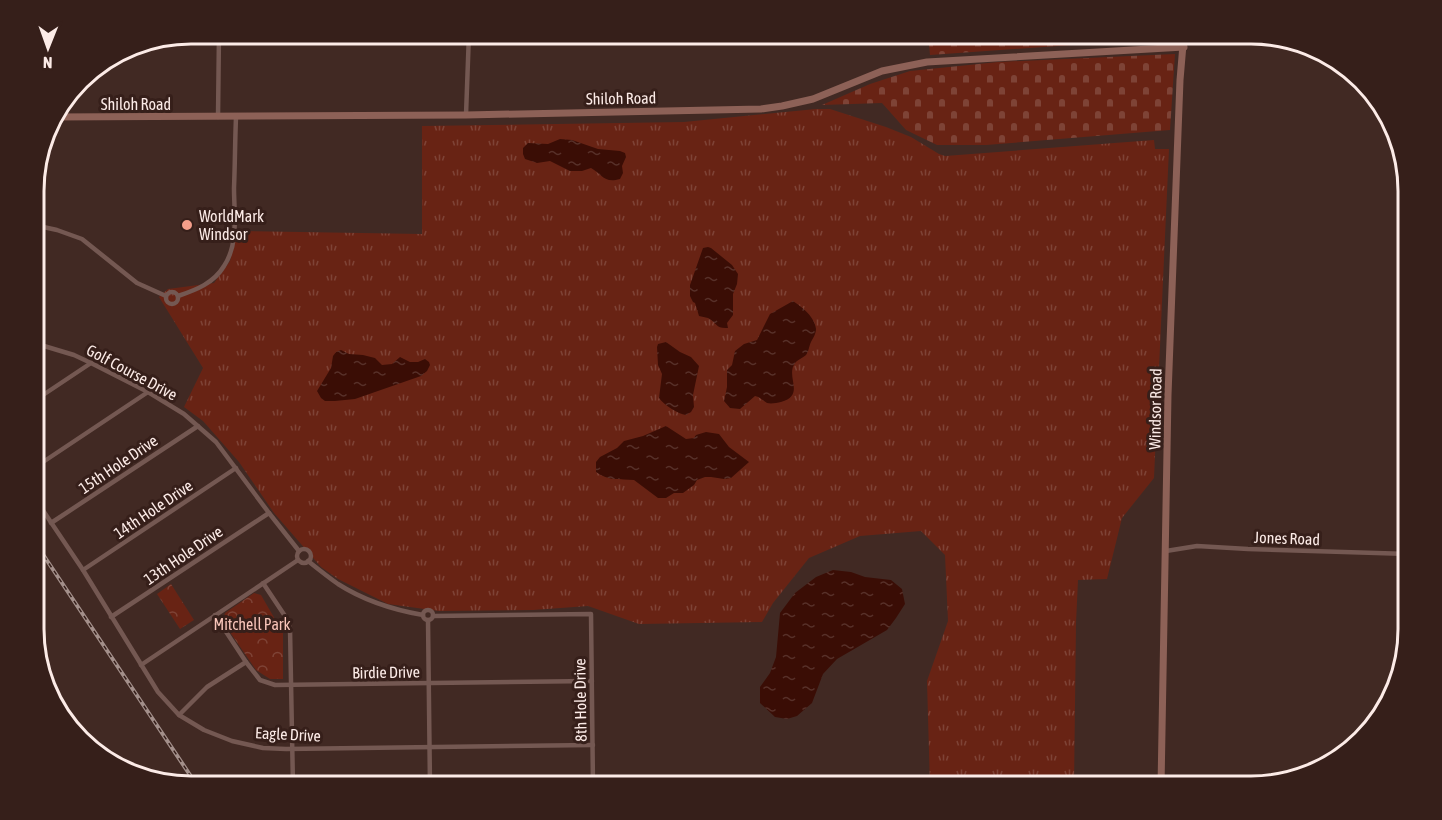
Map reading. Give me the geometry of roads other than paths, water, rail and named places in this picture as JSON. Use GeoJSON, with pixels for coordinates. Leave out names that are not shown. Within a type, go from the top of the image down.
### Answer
{"type":"FeatureCollection","features":[{"type":"Feature","properties":{"kind":"main road","name":"Shiloh Road"},"geometry":{"type":"LineString","coordinates":[[63,117],[466,115],[761,109],[813,99],[882,72],[927,62],[1184,47]]}},
{"type":"Feature","properties":{"kind":"main road","name":"Windsor Road"},"geometry":{"type":"LineString","coordinates":[[1161,776],[1168,395],[1180,80],[1184,47]]}},
{"type":"Feature","properties":{"kind":"street"},"geometry":{"type":"LineString","coordinates":[[218,117],[219,44]]}},
{"type":"Feature","properties":{"kind":"street"},"geometry":{"type":"LineString","coordinates":[[466,115],[469,44]]}},
{"type":"Feature","properties":{"kind":"street"},"geometry":{"type":"LineString","coordinates":[[178,296],[209,282],[224,268],[228,260],[234,235],[236,117]]}},
{"type":"Feature","properties":{"kind":"street"},"geometry":{"type":"LineString","coordinates":[[44,227],[82,239],[137,283],[166,296]]}},
{"type":"Feature","properties":{"kind":"street"},"geometry":{"type":"LineString","coordinates":[[166,296],[173,291],[178,296]]}},
{"type":"Feature","properties":{"kind":"street"},"geometry":{"type":"LineString","coordinates":[[166,296],[167,302],[173,304],[178,300],[178,296]]}},
{"type":"Feature","properties":{"kind":"street","name":"Golf Course Drive"},"geometry":{"type":"LineString","coordinates":[[44,346],[91,363],[148,392],[184,414],[216,442],[268,513],[299,550]]}},
{"type":"Feature","properties":{"kind":"street"},"geometry":{"type":"LineString","coordinates":[[44,394],[91,363]]}},
{"type":"Feature","properties":{"kind":"street"},"geometry":{"type":"LineString","coordinates":[[44,461],[148,392]]}},
{"type":"Feature","properties":{"kind":"street","name":"15th Hole Drive"},"geometry":{"type":"LineString","coordinates":[[51,523],[198,426]]}},
{"type":"Feature","properties":{"kind":"street","name":"14th Hole Drive"},"geometry":{"type":"LineString","coordinates":[[83,570],[236,468]]}},
{"type":"Feature","properties":{"kind":"street","name":"Eagle Drive"},"geometry":{"type":"LineString","coordinates":[[44,512],[83,570],[158,692],[178,715],[204,730],[232,741],[263,748],[593,745]]}},
{"type":"Feature","properties":{"kind":"street","name":"13th Hole Drive"},"geometry":{"type":"LineString","coordinates":[[111,617],[268,513]]}},
{"type":"Feature","properties":{"kind":"street","name":"Jones Road"},"geometry":{"type":"LineString","coordinates":[[1166,551],[1197,546],[1398,554]]}},
{"type":"Feature","properties":{"kind":"street"},"geometry":{"type":"LineString","coordinates":[[298,560],[299,550],[306,549],[310,556],[308,561]]}},
{"type":"Feature","properties":{"kind":"street"},"geometry":{"type":"LineString","coordinates":[[298,560],[302,563],[308,561]]}},
{"type":"Feature","properties":{"kind":"street"},"geometry":{"type":"LineString","coordinates":[[141,664],[298,560]]}},
{"type":"Feature","properties":{"kind":"street"},"geometry":{"type":"LineString","coordinates":[[308,561],[339,585],[395,609],[423,615],[428,620],[430,776]]}},
{"type":"Feature","properties":{"kind":"street"},"geometry":{"type":"LineString","coordinates":[[263,583],[285,616],[290,628],[293,776]]}},
{"type":"Feature","properties":{"kind":"street"},"geometry":{"type":"LineString","coordinates":[[423,615],[429,610],[433,613],[432,619],[428,620]]}},
{"type":"Feature","properties":{"kind":"street","name":"8th Hole Drive"},"geometry":{"type":"LineString","coordinates":[[433,616],[591,614],[593,776]]}},
{"type":"Feature","properties":{"kind":"street","name":"Birdie Drive"},"geometry":{"type":"LineString","coordinates":[[215,615],[260,680],[275,685],[592,681]]}},
{"type":"Feature","properties":{"kind":"street"},"geometry":{"type":"LineString","coordinates":[[178,715],[207,687],[246,662]]}},
{"type":"Feature","properties":{"kind":"water"},"geometry":{"type":"Polygon","coordinates":[[[560,139],[625,153],[623,173],[620,179],[607,179],[591,168],[570,171],[550,161],[537,163],[525,159],[523,148],[528,143],[548,144],[560,139]]]}},
{"type":"Feature","properties":{"kind":"water"},"geometry":{"type":"Polygon","coordinates":[[[708,247],[732,265],[738,274],[733,294],[733,315],[727,323],[728,328],[721,328],[708,318],[699,316],[690,296],[690,285],[703,248],[708,247]]]}},
{"type":"Feature","properties":{"kind":"water"},"geometry":{"type":"Polygon","coordinates":[[[793,301],[811,316],[816,329],[807,353],[796,362],[793,368],[794,390],[792,395],[781,402],[772,403],[767,403],[755,396],[740,409],[730,408],[724,401],[727,370],[732,365],[735,351],[744,344],[757,340],[770,314],[793,301]]]}},
{"type":"Feature","properties":{"kind":"water"},"geometry":{"type":"Polygon","coordinates":[[[666,342],[691,357],[699,366],[693,395],[694,407],[686,415],[671,409],[659,398],[662,374],[658,365],[657,347],[658,344],[666,342]]]}},
{"type":"Feature","properties":{"kind":"water"},"geometry":{"type":"Polygon","coordinates":[[[341,350],[349,354],[375,358],[382,365],[392,364],[400,357],[410,362],[425,359],[430,365],[421,376],[355,399],[325,401],[317,391],[331,368],[333,356],[341,350]]]}},
{"type":"Feature","properties":{"kind":"water"},"geometry":{"type":"Polygon","coordinates":[[[666,426],[686,439],[706,432],[719,434],[729,447],[749,462],[731,478],[705,477],[697,480],[683,493],[674,493],[666,498],[658,498],[634,480],[610,478],[596,472],[596,462],[600,457],[617,448],[624,441],[666,426]]]}},
{"type":"Feature","properties":{"kind":"water"},"geometry":{"type":"Polygon","coordinates":[[[833,570],[891,580],[902,589],[905,604],[887,630],[837,659],[823,674],[812,703],[797,716],[787,719],[775,717],[760,703],[760,687],[770,673],[776,657],[780,613],[795,593],[816,577],[833,570]]]}},
{"type":"Feature","properties":{"kind":"railway"},"geometry":{"type":"LineString","coordinates":[[44,556],[191,776]]}},
{"type":"Feature","properties":{"kind":"place","name":"WorldMark Windsor"},"geometry":{"type":"Point","coordinates":[187,225]}},
{"type":"Feature","properties":{"kind":"park label","name":"Mitchell Park"},"geometry":{"type":"Point","coordinates":[252,624]}}]}
